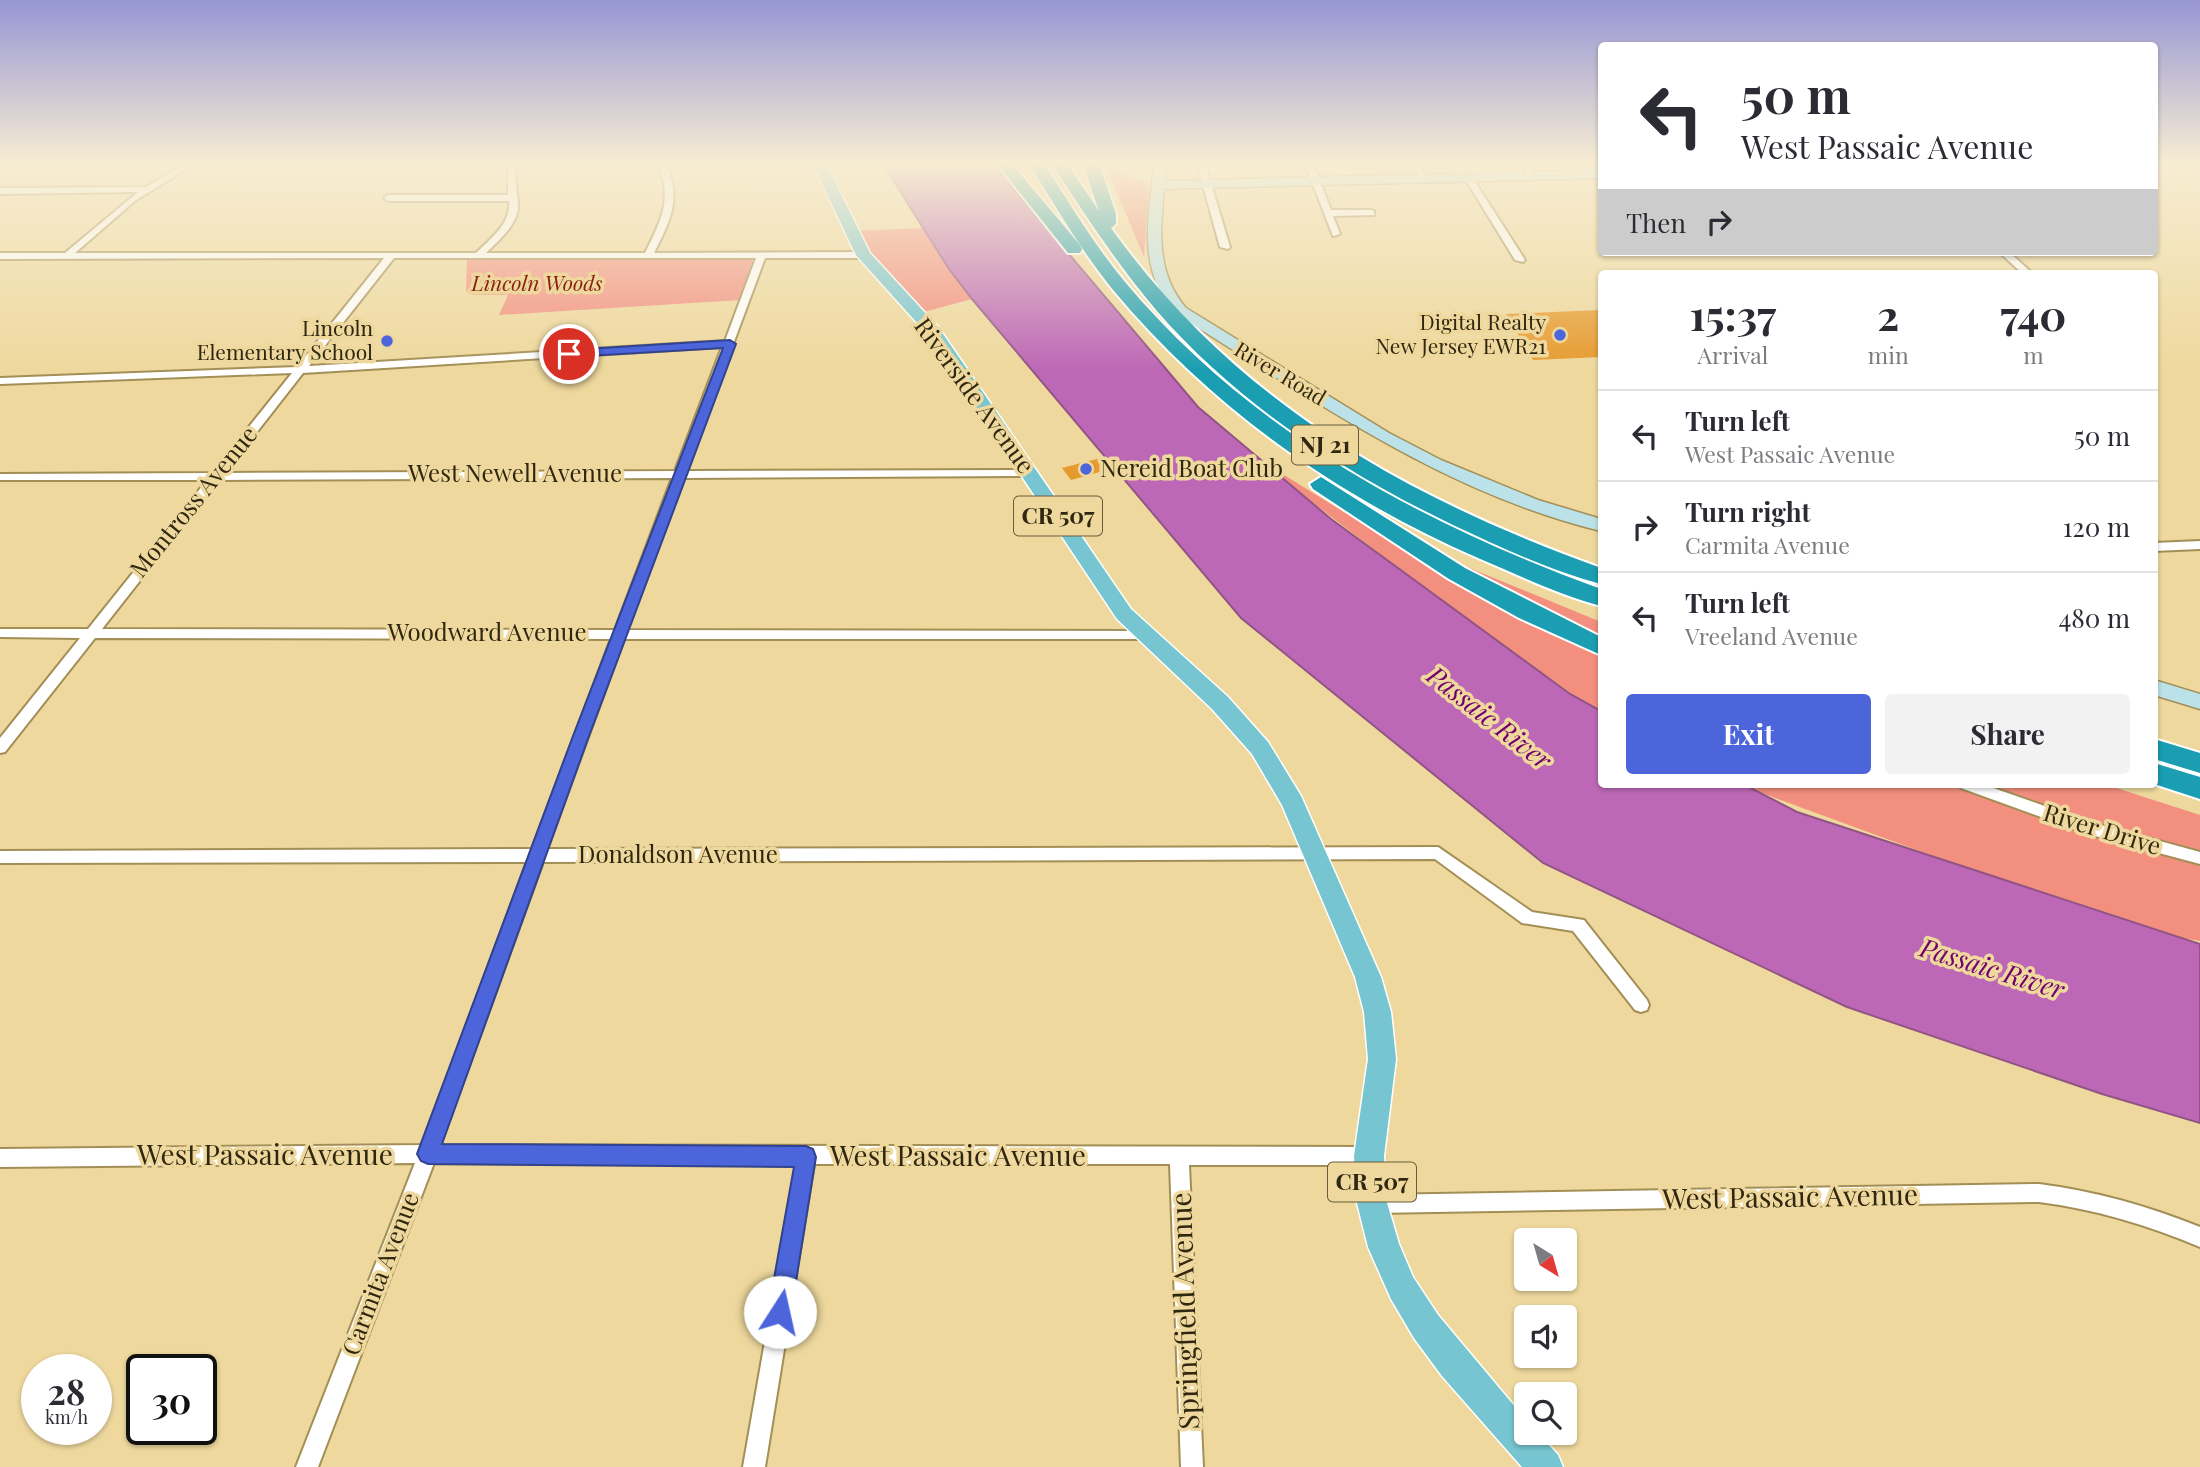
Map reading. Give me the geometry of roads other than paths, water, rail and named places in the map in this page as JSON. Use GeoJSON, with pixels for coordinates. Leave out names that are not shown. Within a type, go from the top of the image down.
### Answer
{"type":"FeatureCollection","features":[{"type":"Feature","properties":{"kind":"highway"},"geometry":{"type":"LineString","coordinates":[[1062,232],[1115,296],[1181,354]]}},
{"type":"Feature","properties":{"kind":"highway","name":"NJ 21"},"geometry":{"type":"LineString","coordinates":[[1082,232],[1111,276],[1181,354],[1225,396],[1302,454],[1391,507],[1479,550],[1598,597]]}},
{"type":"Feature","properties":{"kind":"highway","name":"NJ 21"},"geometry":{"type":"LineString","coordinates":[[1107,233],[1184,328],[1250,390],[1300,429],[1368,472],[1450,514],[1598,575]]}},
{"type":"Feature","properties":{"kind":"highway"},"geometry":{"type":"LineString","coordinates":[[1225,396],[1285,457],[1395,537],[1488,592],[1598,645]]}},
{"type":"Feature","properties":{"kind":"highway"},"geometry":{"type":"LineString","coordinates":[[2158,736],[2200,744]]}},
{"type":"Feature","properties":{"kind":"highway"},"geometry":{"type":"LineString","coordinates":[[2158,750],[2200,763]]}},
{"type":"Feature","properties":{"kind":"highway"},"geometry":{"type":"LineString","coordinates":[[2158,774],[2200,788]]}},
{"type":"Feature","properties":{"kind":"main road","name":"Riverside Avenue"},"geometry":{"type":"LineString","coordinates":[[852,232],[863,255],[933,331],[1107,590],[1142,635],[1220,703],[1260,748],[1293,803],[1314,854]]}},
{"type":"Feature","properties":{"kind":"main road","name":"CR 507"},"geometry":{"type":"LineString","coordinates":[[1314,854],[1368,977],[1377,1007],[1382,1069],[1369,1156],[1374,1203],[1393,1268],[1437,1347],[1546,1467]]}},
{"type":"Feature","properties":{"kind":"street"},"geometry":{"type":"LineString","coordinates":[[68,255],[94,232]]}},
{"type":"Feature","properties":{"kind":"street"},"geometry":{"type":"LineString","coordinates":[[478,256],[498,232]]}},
{"type":"Feature","properties":{"kind":"street"},"geometry":{"type":"LineString","coordinates":[[648,255],[658,232]]}},
{"type":"Feature","properties":{"kind":"street","name":"River Road"},"geometry":{"type":"LineString","coordinates":[[1156,232],[1157,279],[1170,301],[1226,341],[1435,464],[1532,504],[1598,524]]}},
{"type":"Feature","properties":{"kind":"street"},"geometry":{"type":"LineString","coordinates":[[1221,232],[1225,247]]}},
{"type":"Feature","properties":{"kind":"street"},"geometry":{"type":"LineString","coordinates":[[1503,232],[1520,260]]}},
{"type":"Feature","properties":{"kind":"street","name":"Carmita Avenue"},"geometry":{"type":"LineString","coordinates":[[307,1467],[428,1154],[762,255]]}},
{"type":"Feature","properties":{"kind":"street"},"geometry":{"type":"LineString","coordinates":[[0,256],[863,255]]}},
{"type":"Feature","properties":{"kind":"street"},"geometry":{"type":"LineString","coordinates":[[2008,256],[2024,270]]}},
{"type":"Feature","properties":{"kind":"street","name":"Montross Avenue"},"geometry":{"type":"LineString","coordinates":[[0,748],[390,257]]}},
{"type":"Feature","properties":{"kind":"street"},"geometry":{"type":"LineString","coordinates":[[0,381],[301,370],[730,344]]}},
{"type":"Feature","properties":{"kind":"street","name":"West Newell Avenue"},"geometry":{"type":"LineString","coordinates":[[0,477],[1030,473]]}},
{"type":"Feature","properties":{"kind":"street"},"geometry":{"type":"LineString","coordinates":[[2158,547],[2200,545]]}},
{"type":"Feature","properties":{"kind":"street","name":"Woodward Avenue"},"geometry":{"type":"LineString","coordinates":[[0,633],[1142,635]]}},
{"type":"Feature","properties":{"kind":"street"},"geometry":{"type":"LineString","coordinates":[[2158,688],[2200,702]]}},
{"type":"Feature","properties":{"kind":"street","name":"River Drive"},"geometry":{"type":"LineString","coordinates":[[1977,788],[2088,828],[2200,859]]}},
{"type":"Feature","properties":{"kind":"street","name":"Donaldson Avenue"},"geometry":{"type":"LineString","coordinates":[[0,857],[1438,853],[1528,918],[1578,925],[1641,1005]]}},
{"type":"Feature","properties":{"kind":"street","name":"West Passaic Avenue"},"geometry":{"type":"LineString","coordinates":[[0,1158],[428,1154],[806,1157],[1178,1154],[1369,1156]]}},
{"type":"Feature","properties":{"kind":"street","name":"Springfield Avenue"},"geometry":{"type":"LineString","coordinates":[[1178,1154],[1192,1467]]}},
{"type":"Feature","properties":{"kind":"street"},"geometry":{"type":"LineString","coordinates":[[754,1467],[806,1157]]}},
{"type":"Feature","properties":{"kind":"street","name":"West Passaic Avenue"},"geometry":{"type":"LineString","coordinates":[[1374,1203],[2039,1193],[2078,1197],[2124,1208],[2200,1237]]}},
{"type":"Feature","properties":{"kind":"water","name":"Passaic River"},"geometry":{"type":"Polygon","coordinates":[[[926,232],[1051,232],[1198,407],[1331,519],[1570,694],[1598,709],[1598,788],[1751,788],[1797,812],[2200,944],[2200,1123],[2102,1094],[1847,1007],[1543,863],[1241,618],[949,269],[926,232]]]}},
{"type":"Feature","properties":{"kind":"place","name":"Digital Realty New Jersey EWR21"},"geometry":{"type":"Point","coordinates":[1560,335]}},
{"type":"Feature","properties":{"kind":"place","name":"Lincoln Elementary School"},"geometry":{"type":"Point","coordinates":[387,341]}},
{"type":"Feature","properties":{"kind":"place","name":"Nereid Boat Club"},"geometry":{"type":"Point","coordinates":[1086,469]}},
{"type":"Feature","properties":{"kind":"park label","name":"Lincoln Woods"},"geometry":{"type":"Point","coordinates":[537,284]}}]}
